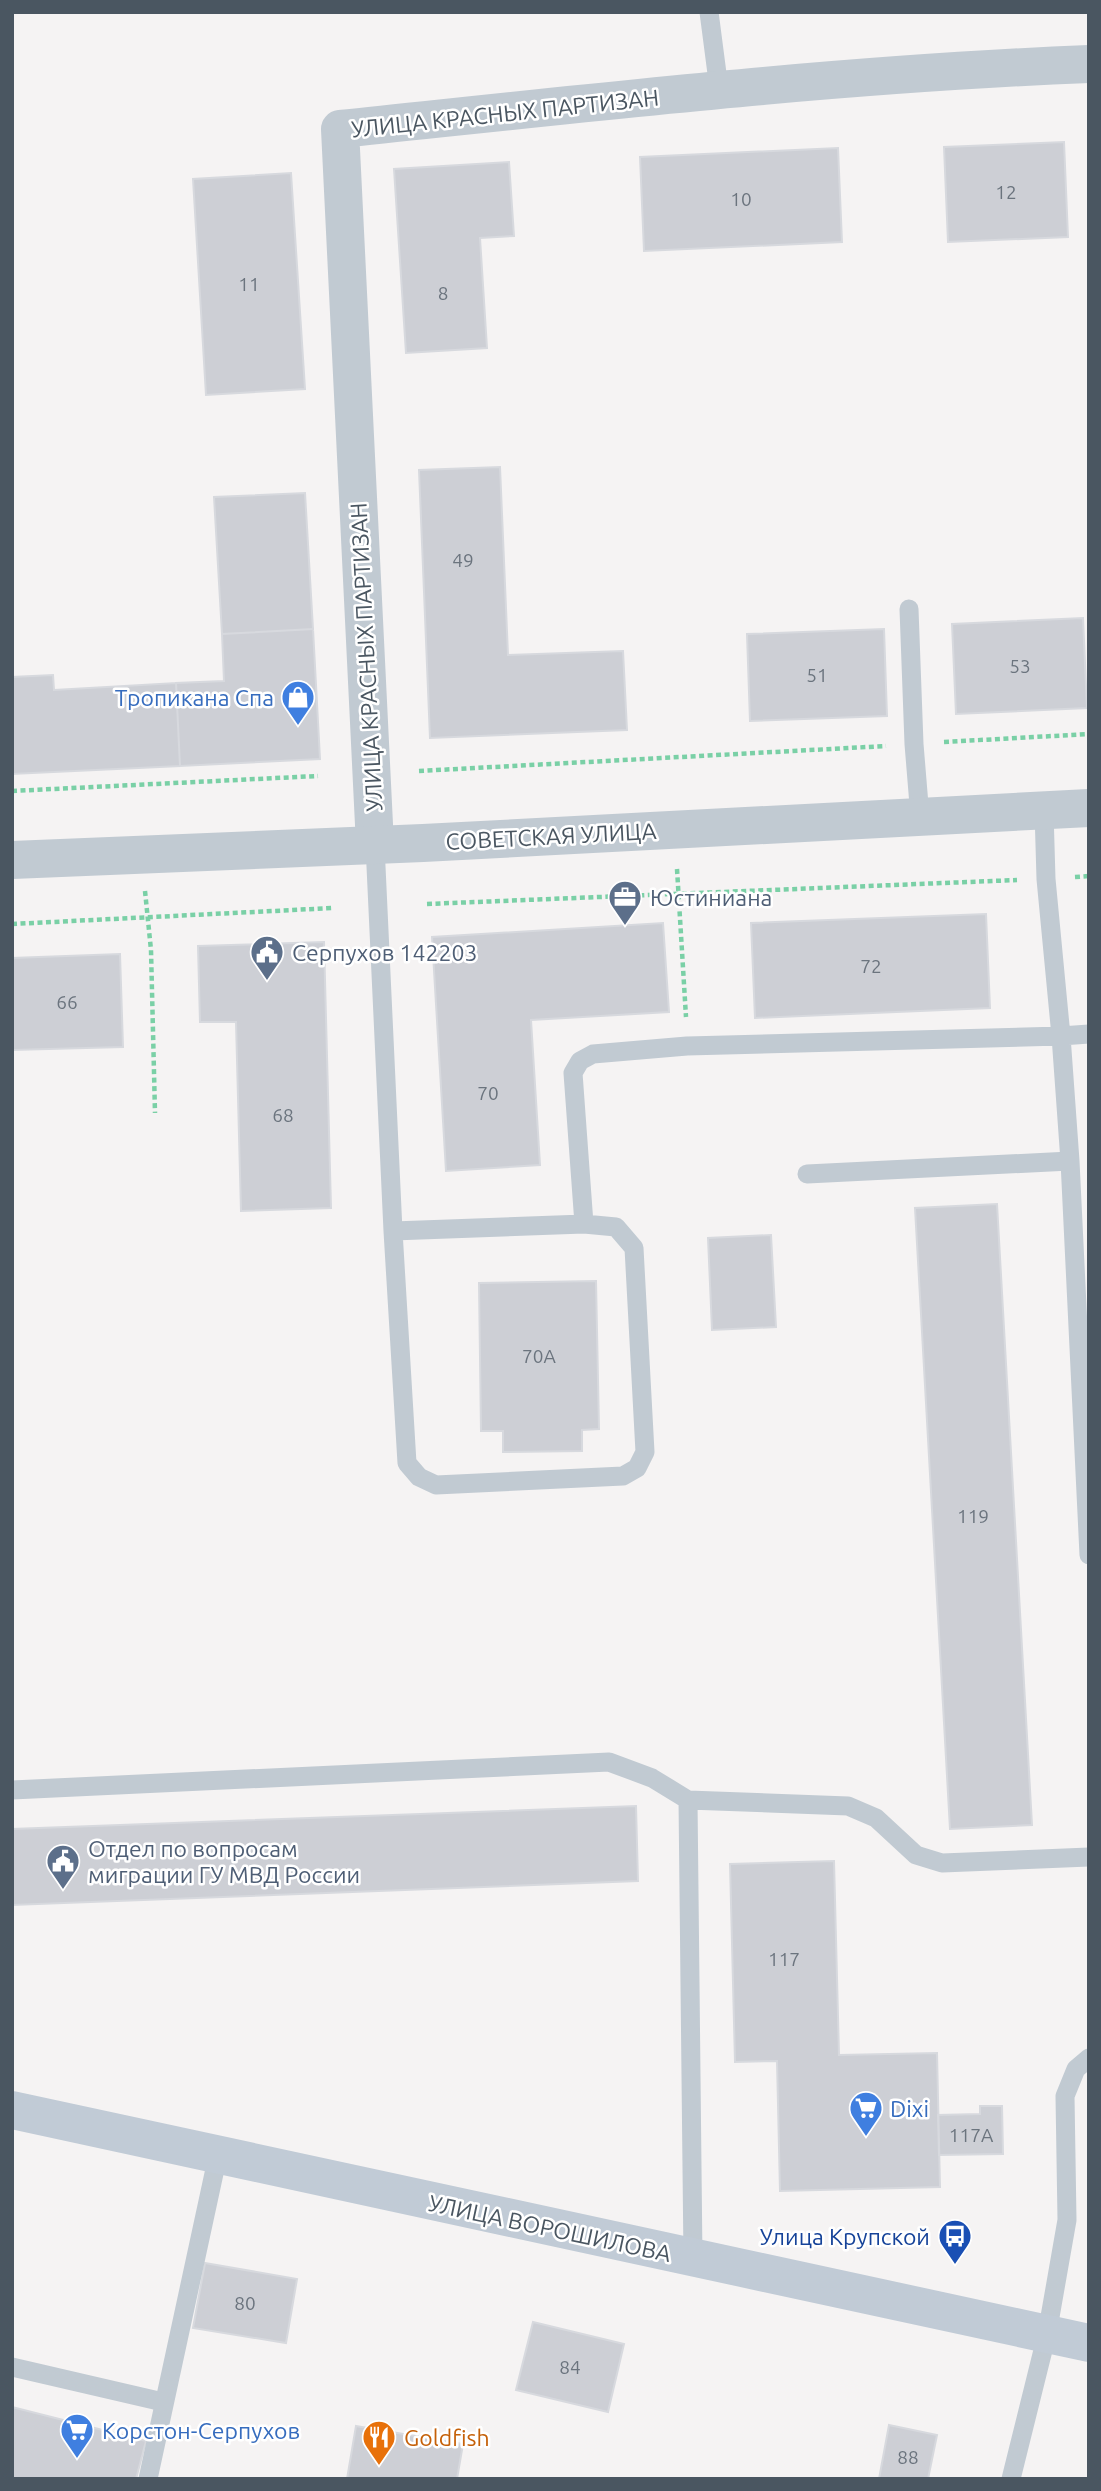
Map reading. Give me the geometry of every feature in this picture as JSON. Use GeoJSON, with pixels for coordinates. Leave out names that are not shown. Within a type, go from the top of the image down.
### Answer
{"type":"FeatureCollection","features":[{"type":"Feature","properties":{"kind":"main road","name":"УЛИЦА ВОРОШИЛОВА"},"geometry":{"type":"LineString","coordinates":[[12,2110],[1089,2343]]}},
{"type":"Feature","properties":{"kind":"street","name":"УЛИЦА КРАСНЫХ ПАРТИЗАН"},"geometry":{"type":"LineString","coordinates":[[375,845],[340,129],[719,89],[959,69],[1089,64]]}},
{"type":"Feature","properties":{"kind":"street","name":"СОВЕТСКАЯ УЛИЦА"},"geometry":{"type":"LineString","coordinates":[[12,860],[375,845],[1089,808]]}},
{"type":"Feature","properties":{"kind":"lane"},"geometry":{"type":"LineString","coordinates":[[709,12],[719,89]]}},
{"type":"Feature","properties":{"kind":"lane"},"geometry":{"type":"LineString","coordinates":[[909,609],[914,744],[920,817]]}},
{"type":"Feature","properties":{"kind":"lane"},"geometry":{"type":"LineString","coordinates":[[1044,811],[1046,879],[1070,1161],[1089,1555]]}},
{"type":"Feature","properties":{"kind":"lane"},"geometry":{"type":"LineString","coordinates":[[375,845],[393,1231],[408,1463],[419,1478],[436,1485],[623,1476],[637,1468],[645,1451],[634,1248],[616,1227],[584,1224],[393,1231]]}},
{"type":"Feature","properties":{"kind":"lane"},"geometry":{"type":"LineString","coordinates":[[584,1224],[573,1073],[580,1060],[593,1054],[687,1046],[1089,1034]]}},
{"type":"Feature","properties":{"kind":"lane"},"geometry":{"type":"LineString","coordinates":[[807,1174],[1070,1161]]}},
{"type":"Feature","properties":{"kind":"lane"},"geometry":{"type":"LineString","coordinates":[[12,1790],[609,1762],[652,1778],[688,1800],[848,1806],[876,1818],[916,1855],[942,1863],[1089,1857]]}},
{"type":"Feature","properties":{"kind":"lane"},"geometry":{"type":"LineString","coordinates":[[688,1800],[693,2259]]}},
{"type":"Feature","properties":{"kind":"lane"},"geometry":{"type":"LineString","coordinates":[[1011,2479],[1047,2334],[1067,2220],[1065,2096],[1076,2069],[1089,2059]]}},
{"type":"Feature","properties":{"kind":"lane"},"geometry":{"type":"LineString","coordinates":[[148,2479],[218,2155]]}},
{"type":"Feature","properties":{"kind":"lane"},"geometry":{"type":"LineString","coordinates":[[12,2367],[163,2402]]}},
{"type":"Feature","properties":{"kind":"path"},"geometry":{"type":"LineString","coordinates":[[419,771],[1089,734]]}},
{"type":"Feature","properties":{"kind":"path"},"geometry":{"type":"LineString","coordinates":[[12,791],[317,776]]}},
{"type":"Feature","properties":{"kind":"path"},"geometry":{"type":"LineString","coordinates":[[674,830],[687,1046]]}},
{"type":"Feature","properties":{"kind":"path"},"geometry":{"type":"LineString","coordinates":[[143,855],[151,950],[155,1112]]}},
{"type":"Feature","properties":{"kind":"path"},"geometry":{"type":"LineString","coordinates":[[427,904],[1089,876]]}},
{"type":"Feature","properties":{"kind":"path"},"geometry":{"type":"LineString","coordinates":[[12,924],[333,908]]}},
{"type":"Feature","properties":{"kind":"building"},"geometry":{"type":"Polygon","coordinates":[[[1064,142],[1068,237],[948,242],[944,147],[1064,142]]]}},
{"type":"Feature","properties":{"kind":"building"},"geometry":{"type":"Polygon","coordinates":[[[838,148],[842,242],[644,251],[640,157],[838,148]]]}},
{"type":"Feature","properties":{"kind":"building"},"geometry":{"type":"Polygon","coordinates":[[[509,162],[514,236],[480,238],[487,348],[406,353],[394,169],[509,162]]]}},
{"type":"Feature","properties":{"kind":"building"},"geometry":{"type":"Polygon","coordinates":[[[291,173],[305,389],[206,395],[193,179],[291,173]]]}},
{"type":"Feature","properties":{"kind":"building"},"geometry":{"type":"Polygon","coordinates":[[[500,467],[508,655],[623,651],[627,730],[430,738],[419,470],[500,467]]]}},
{"type":"Feature","properties":{"kind":"building"},"geometry":{"type":"Polygon","coordinates":[[[305,493],[313,629],[222,634],[214,497],[305,493]]]}},
{"type":"Feature","properties":{"kind":"building"},"geometry":{"type":"Polygon","coordinates":[[[1083,618],[1087,708],[956,714],[952,624],[1083,618]]]}},
{"type":"Feature","properties":{"kind":"building"},"geometry":{"type":"Polygon","coordinates":[[[313,629],[320,759],[180,766],[176,683],[224,681],[222,634],[313,629]]]}},
{"type":"Feature","properties":{"kind":"building"},"geometry":{"type":"Polygon","coordinates":[[[884,629],[887,716],[750,721],[747,634],[884,629]]]}},
{"type":"Feature","properties":{"kind":"building"},"geometry":{"type":"Polygon","coordinates":[[[53,675],[54,690],[176,683],[180,766],[12,774],[12,677],[53,675]]]}},
{"type":"Feature","properties":{"kind":"building"},"geometry":{"type":"Polygon","coordinates":[[[986,914],[990,1008],[755,1018],[751,923],[986,914]]]}},
{"type":"Feature","properties":{"kind":"building"},"geometry":{"type":"Polygon","coordinates":[[[663,923],[669,1012],[531,1020],[540,1165],[446,1171],[432,937],[663,923]]]}},
{"type":"Feature","properties":{"kind":"building"},"geometry":{"type":"Polygon","coordinates":[[[324,942],[331,1208],[241,1211],[236,1022],[200,1022],[198,946],[324,942]]]}},
{"type":"Feature","properties":{"kind":"building"},"geometry":{"type":"Polygon","coordinates":[[[120,954],[123,1047],[12,1050],[12,958],[120,954]]]}},
{"type":"Feature","properties":{"kind":"building"},"geometry":{"type":"Polygon","coordinates":[[[997,1204],[1032,1825],[950,1829],[915,1208],[997,1204]]]}},
{"type":"Feature","properties":{"kind":"building"},"geometry":{"type":"Polygon","coordinates":[[[771,1235],[776,1327],[712,1330],[708,1238],[771,1235]]]}},
{"type":"Feature","properties":{"kind":"building"},"geometry":{"type":"Polygon","coordinates":[[[596,1281],[599,1429],[582,1430],[582,1451],[503,1452],[503,1431],[481,1431],[479,1283],[596,1281]]]}},
{"type":"Feature","properties":{"kind":"building"},"geometry":{"type":"Polygon","coordinates":[[[636,1806],[638,1881],[12,1905],[12,1829],[636,1806]]]}},
{"type":"Feature","properties":{"kind":"building"},"geometry":{"type":"Polygon","coordinates":[[[834,1861],[839,2055],[937,2053],[940,2187],[780,2191],[777,2061],[735,2062],[730,1864],[834,1861]]]}},
{"type":"Feature","properties":{"kind":"building"},"geometry":{"type":"Polygon","coordinates":[[[980,2106],[1002,2106],[1003,2154],[939,2155],[938,2115],[980,2114],[980,2106]]]}},
{"type":"Feature","properties":{"kind":"building"},"geometry":{"type":"Polygon","coordinates":[[[205,2263],[297,2279],[286,2343],[193,2328],[205,2263]]]}},
{"type":"Feature","properties":{"kind":"building"},"geometry":{"type":"Polygon","coordinates":[[[533,2322],[624,2344],[608,2412],[516,2390],[533,2322]]]}},
{"type":"Feature","properties":{"kind":"building","name":"Корстон-Серпухов"},"geometry":{"type":"Polygon","coordinates":[[[12,2407],[146,2441],[136,2479],[12,2479],[12,2407]]]}},
{"type":"Feature","properties":{"kind":"building"},"geometry":{"type":"Polygon","coordinates":[[[889,2425],[937,2435],[928,2479],[879,2479],[889,2425]]]}},
{"type":"Feature","properties":{"kind":"building"},"geometry":{"type":"Polygon","coordinates":[[[356,2426],[463,2444],[457,2479],[347,2479],[356,2426]]]}},
{"type":"Feature","properties":{"kind":"place","name":"Тропикана Спа"},"geometry":{"type":"Point","coordinates":[298,727]}},
{"type":"Feature","properties":{"kind":"place","name":"Юстиниана"},"geometry":{"type":"Point","coordinates":[625,927]}},
{"type":"Feature","properties":{"kind":"place","name":"Серпухов 142203"},"geometry":{"type":"Point","coordinates":[267,982]}},
{"type":"Feature","properties":{"kind":"place","name":"Отдел по вопросам миграции ГУ МВД России"},"geometry":{"type":"Point","coordinates":[63,1891]}},
{"type":"Feature","properties":{"kind":"place","name":"Dixi"},"geometry":{"type":"Point","coordinates":[866,2138]}},
{"type":"Feature","properties":{"kind":"place","name":"Улица Крупской"},"geometry":{"type":"Point","coordinates":[955,2266]}},
{"type":"Feature","properties":{"kind":"place","name":"Корстон-Серпухов"},"geometry":{"type":"Point","coordinates":[77,2460]}},
{"type":"Feature","properties":{"kind":"place","name":"Goldfish"},"geometry":{"type":"Point","coordinates":[379,2467]}}]}
